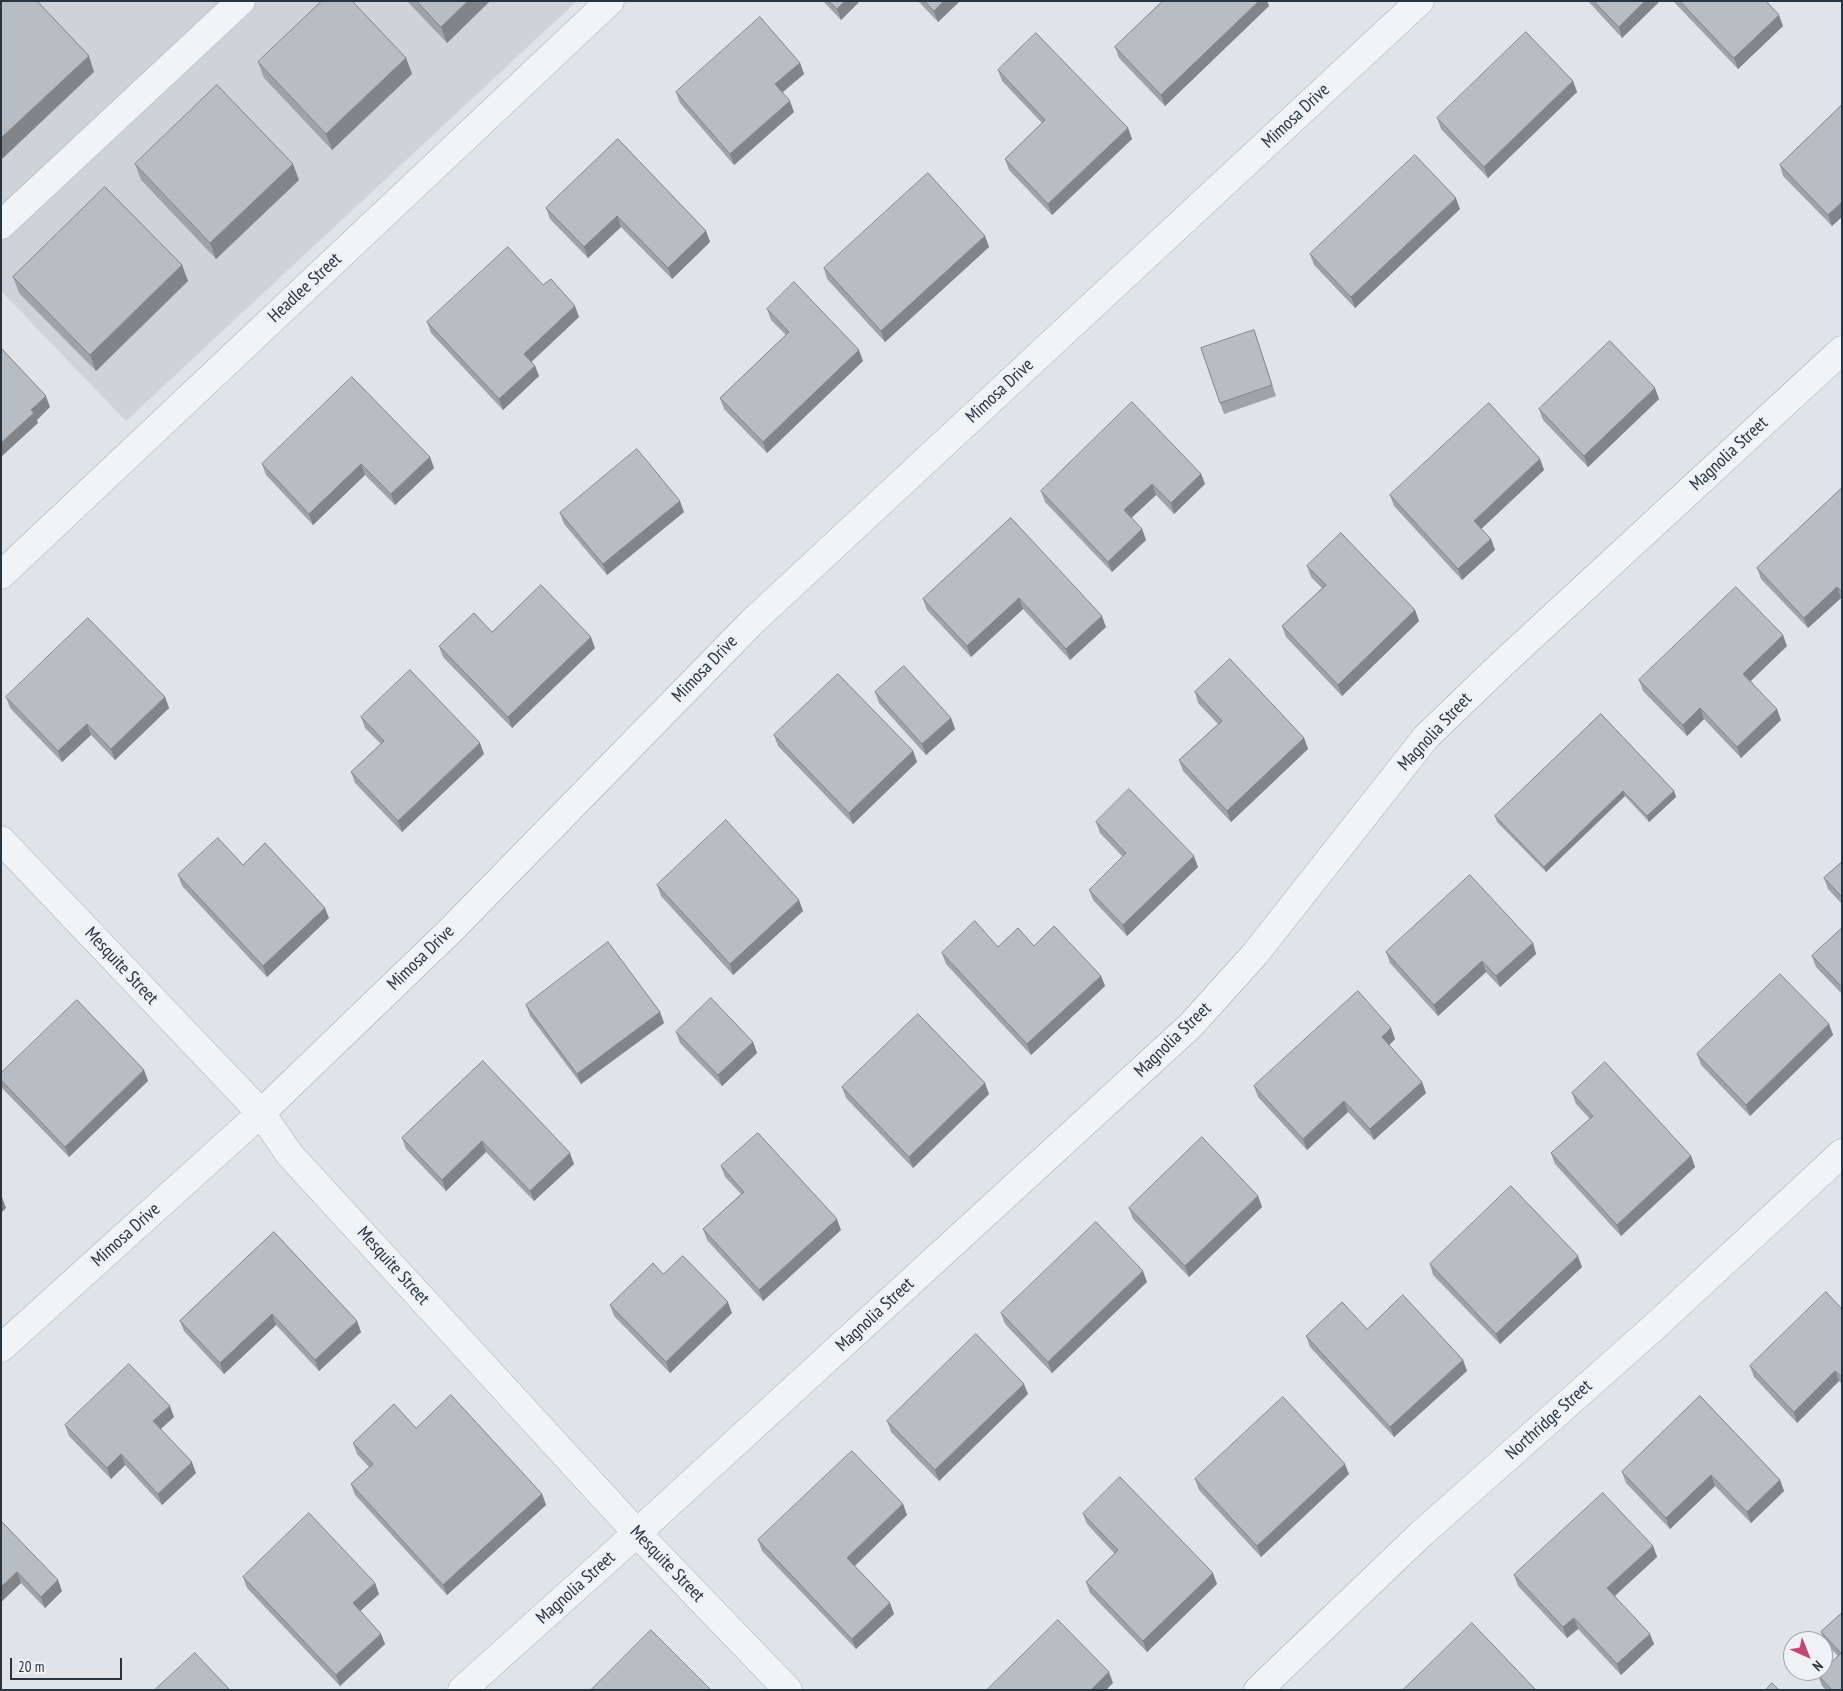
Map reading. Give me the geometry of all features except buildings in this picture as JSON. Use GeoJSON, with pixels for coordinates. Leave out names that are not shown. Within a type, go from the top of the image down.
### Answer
{"type":"FeatureCollection","features":[{"type":"Feature","properties":{"kind":"street"},"geometry":{"type":"LineString","coordinates":[[1,225],[241,1]]}},
{"type":"Feature","properties":{"kind":"street","name":"Headlee Street"},"geometry":{"type":"LineString","coordinates":[[1,575],[610,1]]}},
{"type":"Feature","properties":{"kind":"street","name":"Mimosa Drive"},"geometry":{"type":"LineString","coordinates":[[1,1348],[261,1113],[450,931],[752,622],[1420,1]]}},
{"type":"Feature","properties":{"kind":"street","name":"Magnolia Street"},"geometry":{"type":"LineString","coordinates":[[462,1690],[637,1534],[1191,1025],[1255,954],[1426,737],[1509,657],[1842,350]]}},
{"type":"Feature","properties":{"kind":"street","name":"Mesquite Street"},"geometry":{"type":"LineString","coordinates":[[1,840],[261,1113],[290,1155],[637,1534],[788,1690]]}},
{"type":"Feature","properties":{"kind":"street","name":"Northridge Street"},"geometry":{"type":"LineString","coordinates":[[1258,1690],[1421,1534],[1653,1328],[1842,1152]]}},
{"type":"Feature","properties":{"kind":"shaded area"},"geometry":{"type":"Polygon","coordinates":[[[1,1],[577,1],[126,421],[1,291],[1,1]]]}}]}
